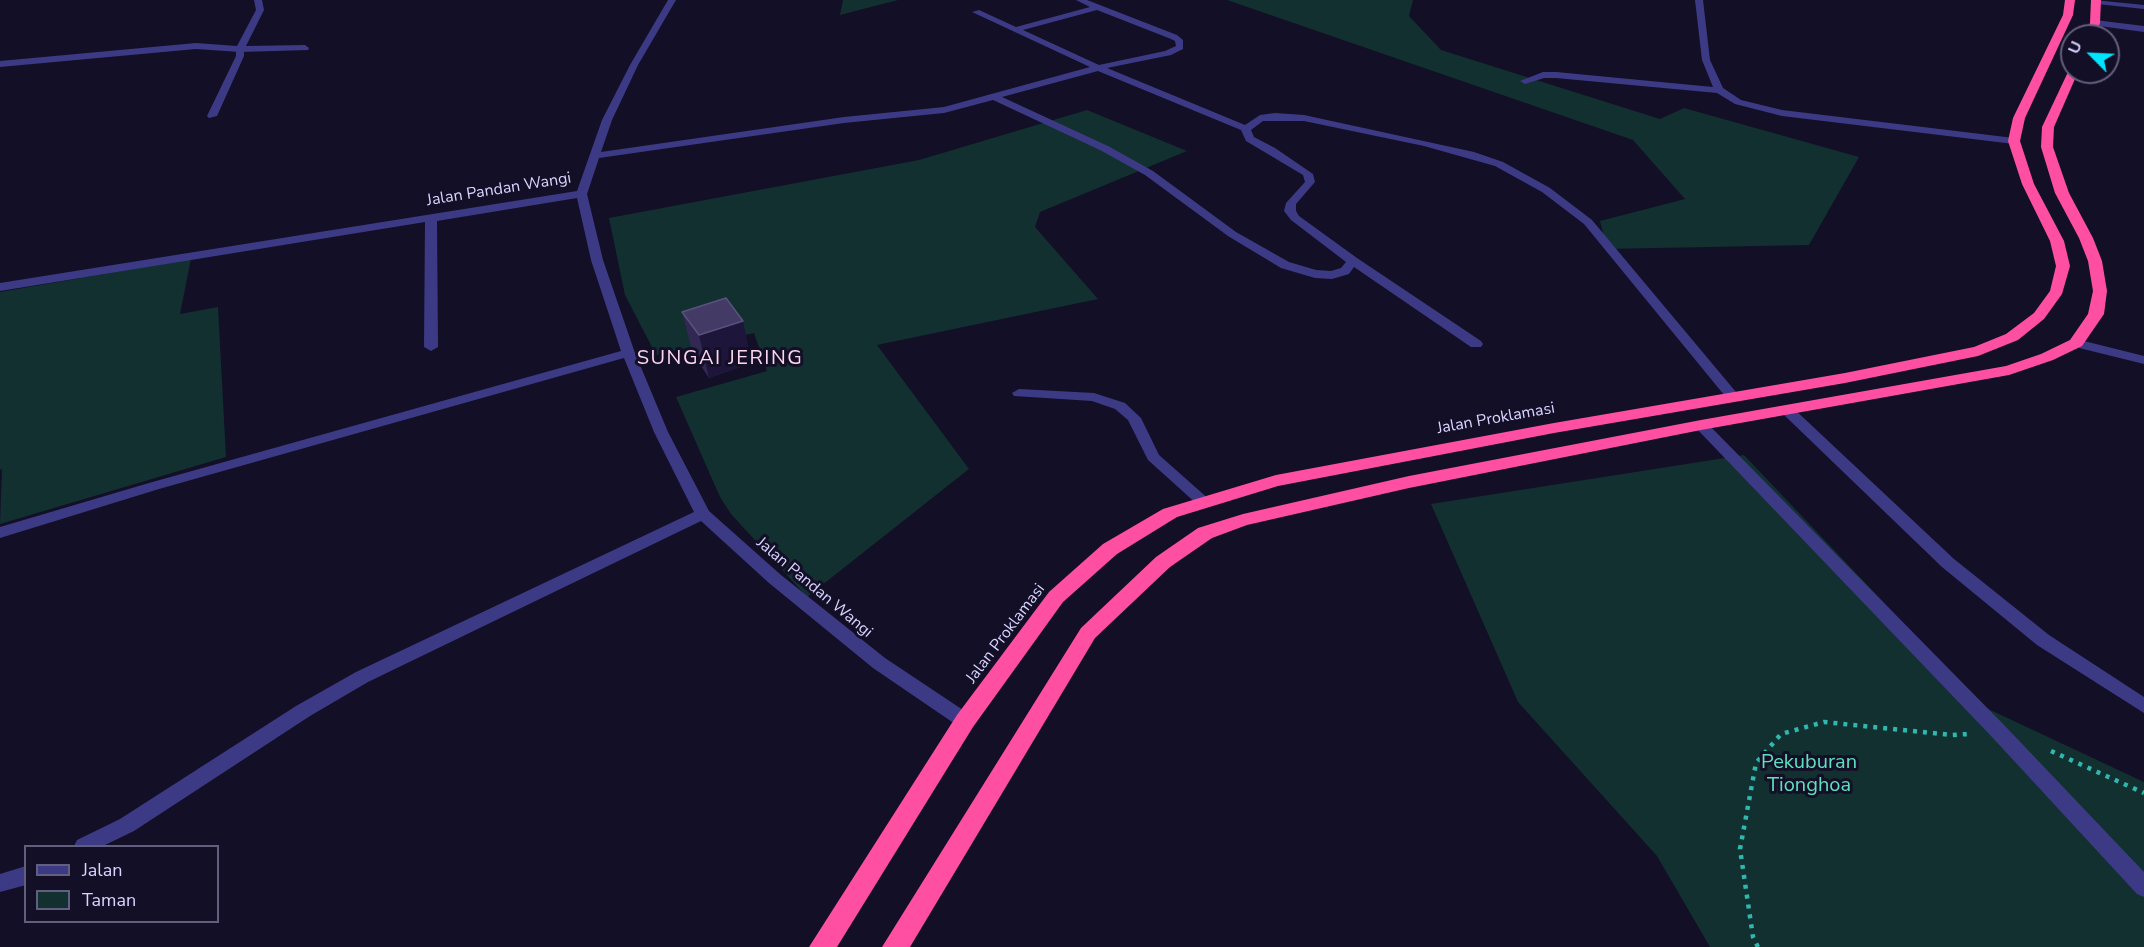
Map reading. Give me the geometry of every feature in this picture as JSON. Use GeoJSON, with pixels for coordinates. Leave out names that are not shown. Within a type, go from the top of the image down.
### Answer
{"type":"FeatureCollection","features":[{"type":"Feature","properties":{"kind":"highway"},"geometry":{"type":"LineString","coordinates":[[895,947],[1088,633],[1163,562],[1205,533],[1243,520],[1409,482],[1701,425],[2009,370],[2047,357],[2076,343],[2096,314],[2100,291],[2089,246],[2062,193],[2047,147],[2045,97],[2068,15],[2070,0]]}},
{"type":"Feature","properties":{"kind":"highway"},"geometry":{"type":"LineString","coordinates":[[2095,23],[2097,1]]}},
{"type":"Feature","properties":{"kind":"highway"},"geometry":{"type":"LineString","coordinates":[[2014,141],[2019,118],[2060,84]]}},
{"type":"Feature","properties":{"kind":"highway","name":"Jalan Proklamasi"},"geometry":{"type":"LineString","coordinates":[[822,947],[965,722],[1056,597],[1110,549],[1170,513],[1203,501],[1276,481],[1978,351],[2012,337],[2039,316],[2057,291],[2063,266],[2056,241],[2028,184],[2014,141]]}},
{"type":"Feature","properties":{"kind":"highway"},"geometry":{"type":"LineString","coordinates":[[1554,428],[1572,450]]}},
{"type":"Feature","properties":{"kind":"street"},"geometry":{"type":"LineString","coordinates":[[212,116],[240,57],[240,49],[260,10],[258,0]]}},
{"type":"Feature","properties":{"kind":"street"},"geometry":{"type":"LineString","coordinates":[[582,194],[607,120],[634,64],[672,0]]}},
{"type":"Feature","properties":{"kind":"street"},"geometry":{"type":"LineString","coordinates":[[594,156],[844,120],[944,110],[1099,68],[1168,53],[1176,50],[1181,44],[1174,37],[1080,0]]}},
{"type":"Feature","properties":{"kind":"street"},"geometry":{"type":"LineString","coordinates":[[1698,0],[1706,60],[1719,90]]}},
{"type":"Feature","properties":{"kind":"street"},"geometry":{"type":"LineString","coordinates":[[2097,1],[2144,7]]}},
{"type":"Feature","properties":{"kind":"street"},"geometry":{"type":"LineString","coordinates":[[1015,30],[1097,7]]}},
{"type":"Feature","properties":{"kind":"street"},"geometry":{"type":"LineString","coordinates":[[976,12],[1099,68],[1246,129]]}},
{"type":"Feature","properties":{"kind":"street"},"geometry":{"type":"LineString","coordinates":[[2095,23],[2144,29]]}},
{"type":"Feature","properties":{"kind":"street"},"geometry":{"type":"LineString","coordinates":[[0,64],[196,46],[240,49],[305,48]]}},
{"type":"Feature","properties":{"kind":"street"},"geometry":{"type":"LineString","coordinates":[[1525,81],[1543,75],[1556,75],[1719,90],[1738,102],[1782,113],[2014,141]]}},
{"type":"Feature","properties":{"kind":"street"},"geometry":{"type":"LineString","coordinates":[[995,97],[1104,148],[1149,172],[1232,234],[1286,265],[1308,273],[1332,275],[1345,271],[1353,261]]}},
{"type":"Feature","properties":{"kind":"street"},"geometry":{"type":"LineString","coordinates":[[1246,129],[1260,118],[1275,116],[1304,118],[1470,154],[1499,164],[1536,185],[1588,222],[1734,398]]}},
{"type":"Feature","properties":{"kind":"street"},"geometry":{"type":"LineString","coordinates":[[1246,129],[1250,140],[1271,150],[1308,174],[1310,182],[1291,203],[1290,211],[1294,218],[1476,344]]}},
{"type":"Feature","properties":{"kind":"street","name":"Jalan Pandan Wangi"},"geometry":{"type":"LineString","coordinates":[[0,287],[582,194],[597,260],[628,353],[661,432],[703,514],[775,579],[879,663],[965,722]]}},
{"type":"Feature","properties":{"kind":"street"},"geometry":{"type":"LineString","coordinates":[[431,218],[431,347]]}},
{"type":"Feature","properties":{"kind":"street"},"geometry":{"type":"LineString","coordinates":[[2076,343],[2144,360]]}},
{"type":"Feature","properties":{"kind":"street"},"geometry":{"type":"LineString","coordinates":[[0,532],[154,486],[628,353]]}},
{"type":"Feature","properties":{"kind":"street"},"geometry":{"type":"LineString","coordinates":[[1018,393],[1094,397],[1120,406],[1134,418],[1153,458],[1203,501]]}},
{"type":"Feature","properties":{"kind":"street"},"geometry":{"type":"LineString","coordinates":[[1787,410],[1948,563],[2043,640],[2144,706]]}},
{"type":"Feature","properties":{"kind":"street"},"geometry":{"type":"LineString","coordinates":[[1701,425],[1999,732],[2144,887]]}},
{"type":"Feature","properties":{"kind":"street"},"geometry":{"type":"LineString","coordinates":[[86,845],[128,825],[303,711],[362,677],[703,514]]}},
{"type":"Feature","properties":{"kind":"street"},"geometry":{"type":"LineString","coordinates":[[0,883],[24,876]]}},
{"type":"Feature","properties":{"kind":"path"},"geometry":{"type":"LineString","coordinates":[[1758,947],[1753,937],[1740,849],[1756,763],[1781,734],[1824,722],[1952,735],[1999,732]]}},
{"type":"Feature","properties":{"kind":"path"},"geometry":{"type":"LineString","coordinates":[[2048,750],[2144,793]]}},
{"type":"Feature","properties":{"kind":"green space"},"geometry":{"type":"Polygon","coordinates":[[[843,0],[898,0],[840,15],[843,0]]]}},
{"type":"Feature","properties":{"kind":"green space"},"geometry":{"type":"Polygon","coordinates":[[[1227,0],[1413,0],[1409,16],[1441,50],[1660,119],[1684,108],[1859,157],[1809,245],[1607,249],[1600,221],[1685,199],[1633,140],[1227,0]]]}},
{"type":"Feature","properties":{"kind":"green space"},"geometry":{"type":"Polygon","coordinates":[[[1087,110],[1187,151],[1040,212],[1035,227],[1098,299],[877,345],[969,469],[807,597],[731,514],[720,497],[676,397],[767,371],[754,333],[656,355],[625,295],[609,218],[919,160],[1087,110]]]}},
{"type":"Feature","properties":{"kind":"green space"},"geometry":{"type":"Polygon","coordinates":[[[191,259],[180,314],[218,307],[226,457],[0,524],[2,469],[0,470],[0,292],[191,259]]]}},
{"type":"Feature","properties":{"kind":"green space","name":"Pekuburan Tionghoa"},"geometry":{"type":"Polygon","coordinates":[[[1744,455],[1982,706],[2144,782],[2144,947],[1710,947],[1657,856],[1518,702],[1431,504],[1744,455]]]}},
{"type":"Feature","properties":{"kind":"building"},"geometry":{"type":"Polygon","coordinates":[[[726,298],[743,321],[699,335],[682,312],[726,298]]]}},
{"type":"Feature","properties":{"kind":"district","name":"SUNGAI JERING"},"geometry":{"type":"Point","coordinates":[720,359]}}]}
